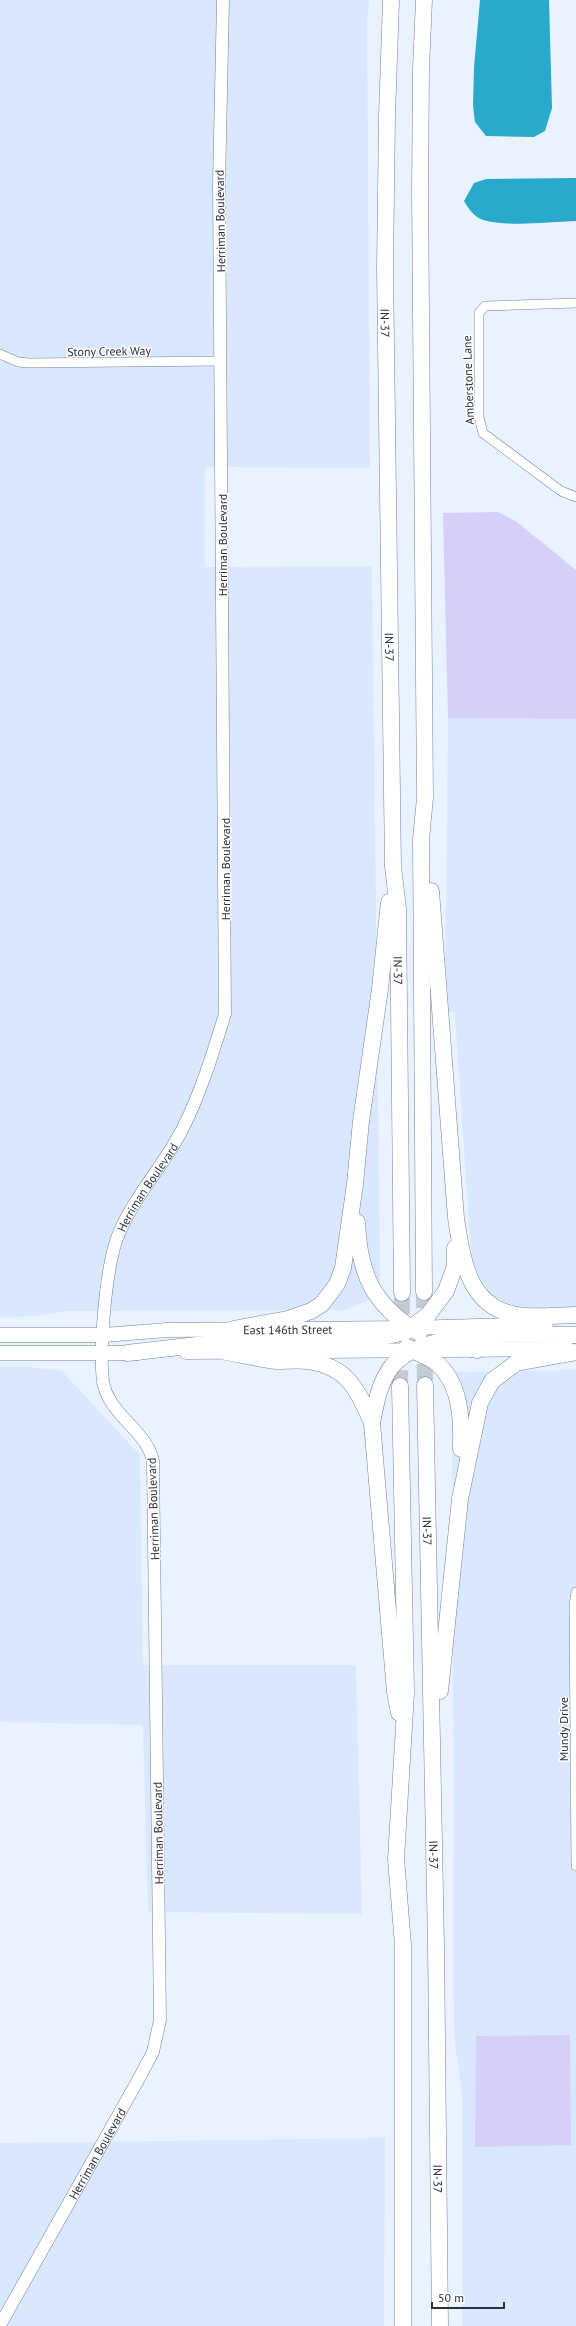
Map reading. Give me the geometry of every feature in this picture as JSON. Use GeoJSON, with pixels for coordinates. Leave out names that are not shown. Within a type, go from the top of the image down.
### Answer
{"type":"FeatureCollection","features":[{"type":"Feature","properties":{"kind":"highway","name":"IN-37"},"geometry":{"type":"LineString","coordinates":[[391,0],[387,116],[385,268],[393,867],[398,908],[402,1293]]}},
{"type":"Feature","properties":{"kind":"highway","name":"IN-37"},"geometry":{"type":"LineString","coordinates":[[424,0],[421,69],[420,199],[425,798],[421,839],[424,1292]]}},
{"type":"Feature","properties":{"kind":"highway"},"geometry":{"type":"LineString","coordinates":[[127,1353],[223,1342],[373,1339],[381,1332],[412,1328],[432,1311],[451,1281],[455,1266],[456,1218],[425,798]]}},
{"type":"Feature","properties":{"kind":"highway"},"geometry":{"type":"LineString","coordinates":[[233,1329],[288,1319],[311,1311],[322,1304],[337,1284],[343,1268],[355,1184],[361,1121],[380,988],[393,867]]}},
{"type":"Feature","properties":{"kind":"highway"},"geometry":{"type":"LineString","coordinates":[[355,1184],[358,1246],[367,1279],[387,1309],[412,1328],[438,1341],[477,1350]]}},
{"type":"Feature","properties":{"kind":"highway"},"geometry":{"type":"LineString","coordinates":[[456,1218],[466,1268],[472,1285],[484,1300],[512,1314],[576,1315]]}},
{"type":"Feature","properties":{"kind":"highway"},"geometry":{"type":"LineString","coordinates":[[381,1332],[434,1362],[444,1373],[460,1407],[462,1422],[460,1499],[439,1706],[433,1738]]}},
{"type":"Feature","properties":{"kind":"highway"},"geometry":{"type":"LineString","coordinates":[[372,1423],[382,1382],[400,1358],[412,1350],[438,1341],[455,1338],[576,1335]]}},
{"type":"Feature","properties":{"kind":"highway"},"geometry":{"type":"LineString","coordinates":[[460,1499],[480,1403],[492,1382],[516,1363],[576,1350]]}},
{"type":"Feature","properties":{"kind":"highway"},"geometry":{"type":"LineString","coordinates":[[226,1352],[276,1361],[308,1361],[330,1367],[352,1383],[360,1394],[372,1423],[395,1692],[403,1734]]}},
{"type":"Feature","properties":{"kind":"highway","name":"IN-37"},"geometry":{"type":"LineString","coordinates":[[426,1384],[433,1738],[440,2326]]}},
{"type":"Feature","properties":{"kind":"highway","name":"IN-37"},"geometry":{"type":"LineString","coordinates":[[400,1386],[406,1693],[396,1859],[403,1945],[403,2326]]}},
{"type":"Feature","properties":{"kind":"highway"},"geometry":{"type":"LineString","coordinates":[[440,2279],[448,2326]]}},
{"type":"Feature","properties":{"kind":"main road"},"geometry":{"type":"LineString","coordinates":[[412,1328],[576,1323]]}},
{"type":"Feature","properties":{"kind":"main road","name":"East 146th Street"},"geometry":{"type":"LineString","coordinates":[[0,1335],[104,1334],[233,1329],[381,1332]]}},
{"type":"Feature","properties":{"kind":"main road","name":"East 146th Street"},"geometry":{"type":"LineString","coordinates":[[0,1353],[576,1350]]}},
{"type":"Feature","properties":{"kind":"street","name":"Herriman Boulevard"},"geometry":{"type":"LineString","coordinates":[[0,2325],[153,2052],[160,2020],[153,1461],[146,1442],[113,1408],[107,1396],[103,1381],[103,1353],[110,1264],[119,1231],[183,1127],[198,1098],[225,1014],[220,112],[223,0]]}},
{"type":"Feature","properties":{"kind":"street","name":"Amberstone Lane"},"geometry":{"type":"LineString","coordinates":[[576,303],[485,306],[480,309],[479,313],[479,417],[483,433],[560,491],[576,497]]}},
{"type":"Feature","properties":{"kind":"street","name":"Stony Creek Way"},"geometry":{"type":"LineString","coordinates":[[0,354],[18,362],[29,363],[221,362]]}},
{"type":"Feature","properties":{"kind":"street","name":"Mundy Drive"},"geometry":{"type":"LineString","coordinates":[[576,1592],[574,1606],[576,1866]]}},
{"type":"Feature","properties":{"kind":"shaded area"},"geometry":{"type":"Polygon","coordinates":[[[0,0],[369,0],[367,22],[370,468],[205,467],[205,567],[372,566],[380,1275],[379,1288],[373,1298],[345,1310],[66,1311],[44,1315],[0,1318],[0,0]]]}},
{"type":"Feature","properties":{"kind":"shaded area"},"geometry":{"type":"Polygon","coordinates":[[[498,512],[517,522],[576,570],[576,719],[448,718],[443,513],[498,512]]]}},
{"type":"Feature","properties":{"kind":"shaded area"},"geometry":{"type":"Polygon","coordinates":[[[448,718],[576,719],[576,1311],[507,1308],[494,1299],[475,1271],[471,1253],[455,1013],[445,1010],[448,718]]]}},
{"type":"Feature","properties":{"kind":"shaded area"},"geometry":{"type":"Polygon","coordinates":[[[0,1367],[28,1367],[62,1371],[140,1455],[143,1665],[356,1665],[362,1914],[148,1912],[143,1725],[0,1722],[0,1367]]]}},
{"type":"Feature","properties":{"kind":"shaded area"},"geometry":{"type":"Polygon","coordinates":[[[576,1370],[576,2326],[462,2326],[462,2093],[454,2037],[452,1372],[576,1370]]]}},
{"type":"Feature","properties":{"kind":"shaded area"},"geometry":{"type":"Polygon","coordinates":[[[570,2035],[571,2145],[475,2147],[476,2036],[570,2035]]]}},
{"type":"Feature","properties":{"kind":"shaded area"},"geometry":{"type":"Polygon","coordinates":[[[385,2138],[384,2326],[0,2326],[0,2143],[385,2138]]]}},
{"type":"Feature","properties":{"kind":"water"},"geometry":{"type":"Polygon","coordinates":[[[480,0],[549,0],[552,108],[545,131],[534,137],[486,136],[475,122],[473,106],[474,67],[480,0]]]}},
{"type":"Feature","properties":{"kind":"water"},"geometry":{"type":"Polygon","coordinates":[[[576,178],[576,221],[529,224],[493,222],[483,220],[474,215],[464,201],[474,183],[486,179],[576,178]]]}},
{"type":"Feature","properties":{"kind":"tunnel"},"geometry":{"type":"LineString","coordinates":[[424,1292],[425,1385]]}},
{"type":"Feature","properties":{"kind":"tunnel"},"geometry":{"type":"LineString","coordinates":[[400,1386],[402,1293]]}}]}
